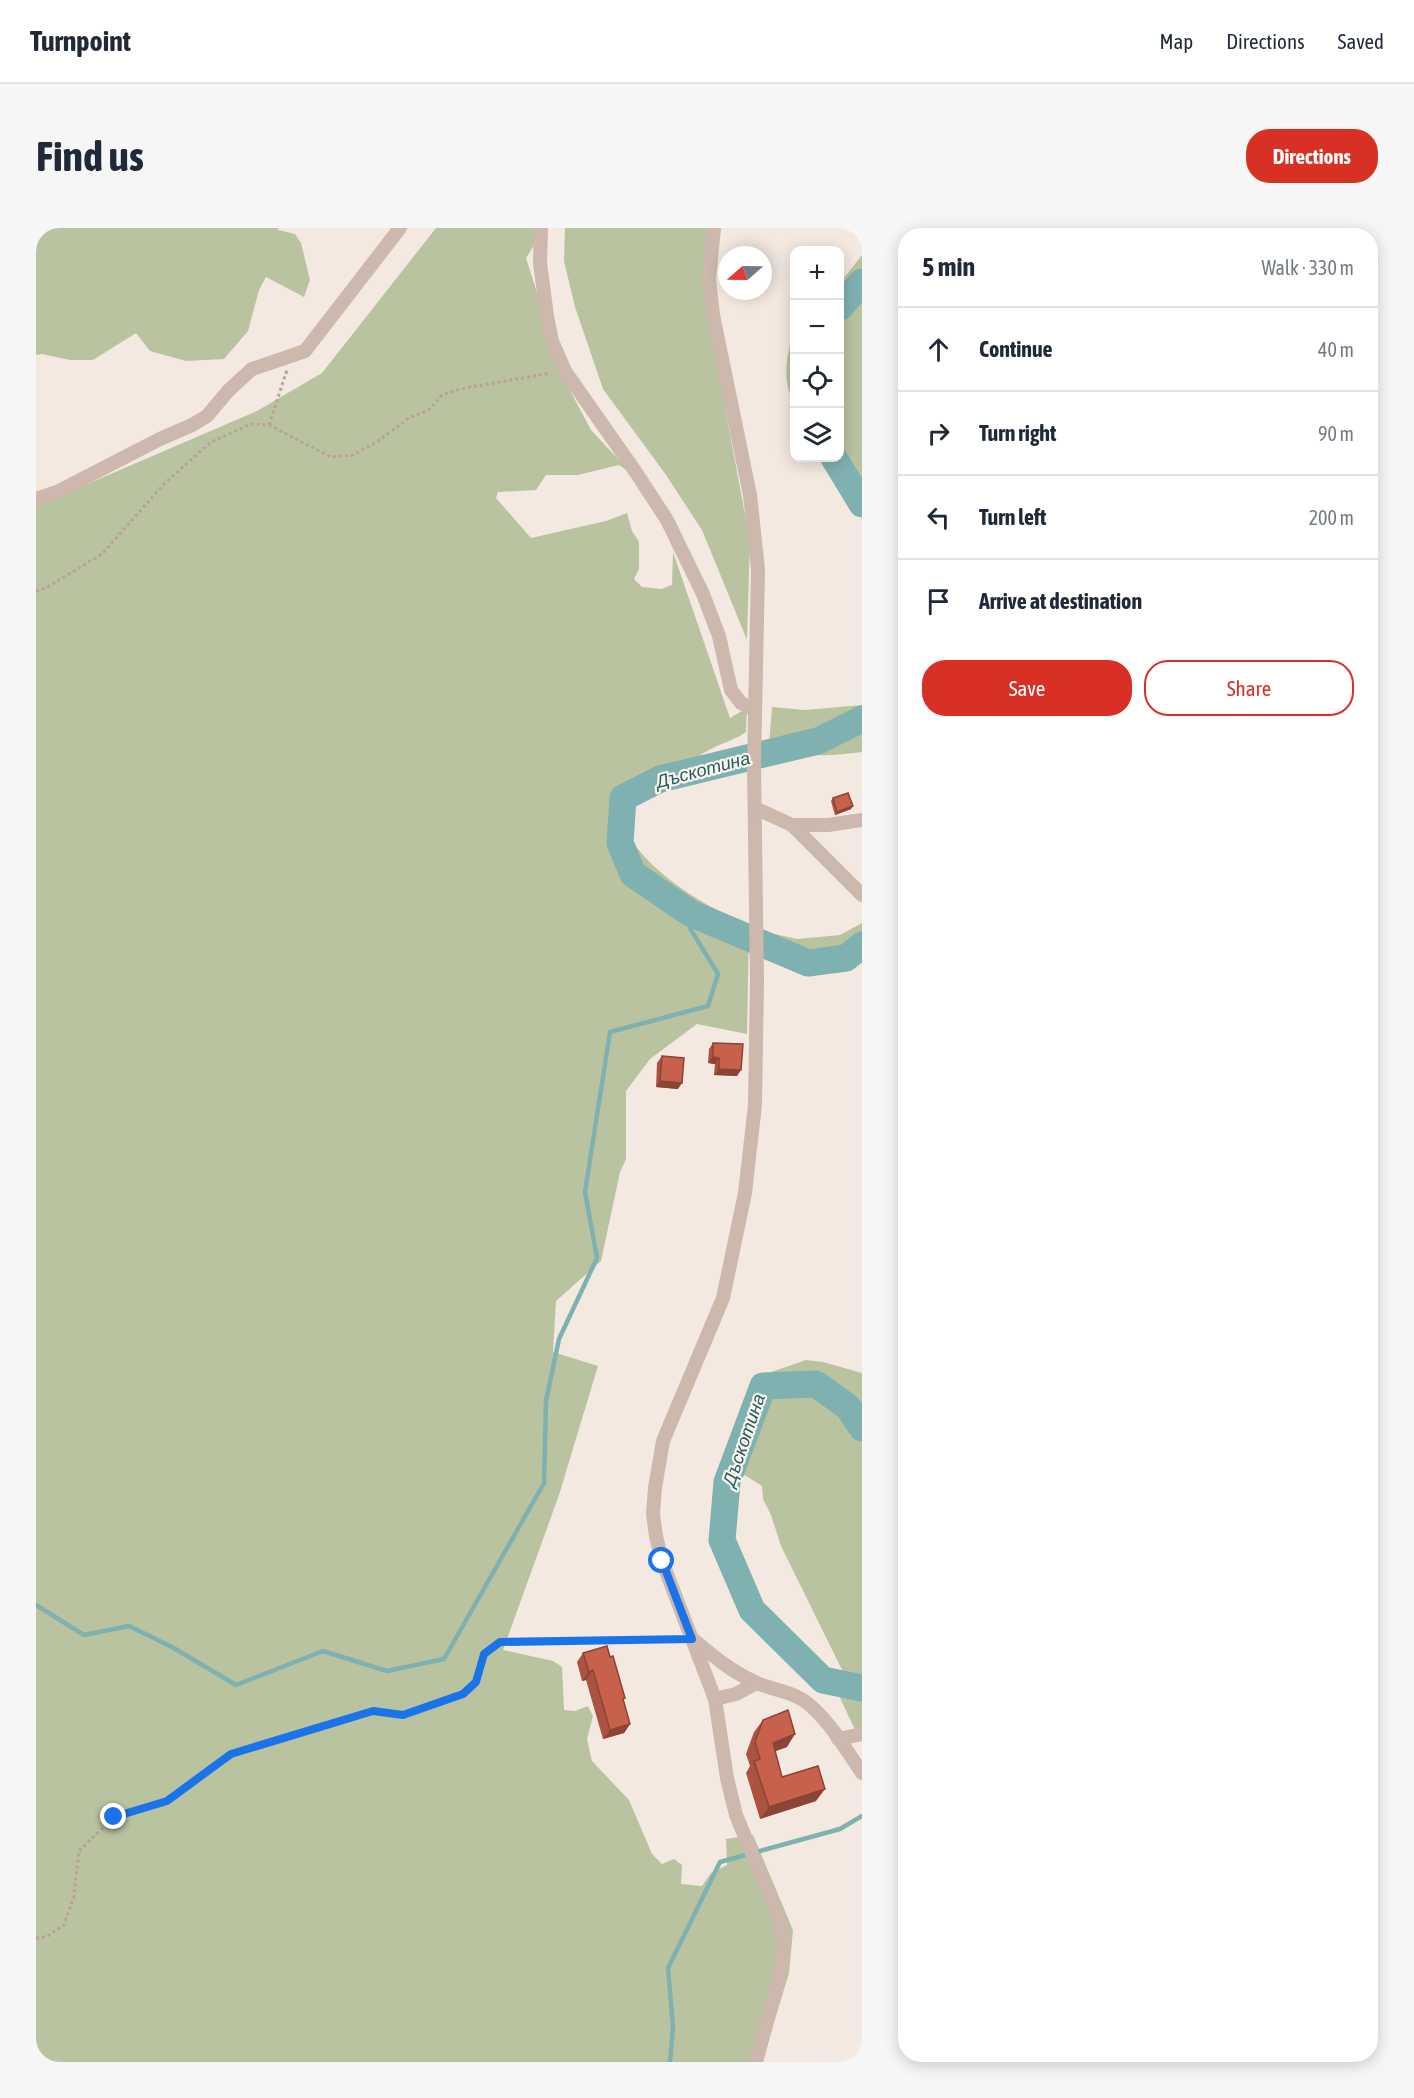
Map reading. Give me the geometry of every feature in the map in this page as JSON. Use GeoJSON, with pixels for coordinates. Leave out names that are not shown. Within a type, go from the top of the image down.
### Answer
{"type":"FeatureCollection","features":[{"type":"Feature","properties":{"kind":"street"},"geometry":{"type":"LineString","coordinates":[[36,499],[57,492],[160,438],[192,425],[207,416],[228,391],[252,369],[305,351],[400,228]]}},
{"type":"Feature","properties":{"kind":"street"},"geometry":{"type":"LineString","coordinates":[[541,228],[540,263],[547,316],[552,341],[565,371],[635,471],[666,520],[703,594],[715,626],[731,690],[741,703],[755,710]]}},
{"type":"Feature","properties":{"kind":"street"},"geometry":{"type":"LineString","coordinates":[[714,228],[709,279],[713,315],[750,495],[758,569],[754,727],[757,924],[755,1105],[745,1193],[723,1298],[663,1442],[655,1488],[654,1514],[662,1561],[715,1699],[727,1778],[736,1815],[779,1918],[784,1943],[781,1969],[756,2062]]}},
{"type":"Feature","properties":{"kind":"street"},"geometry":{"type":"LineString","coordinates":[[755,808],[792,825],[862,895]]}},
{"type":"Feature","properties":{"kind":"street"},"geometry":{"type":"LineString","coordinates":[[792,825],[828,825],[862,820]]}},
{"type":"Feature","properties":{"kind":"street"},"geometry":{"type":"LineString","coordinates":[[692,1639],[722,1663],[756,1683],[784,1690],[804,1701],[826,1723],[862,1773]]}},
{"type":"Feature","properties":{"kind":"street"},"geometry":{"type":"LineString","coordinates":[[715,1699],[736,1694],[756,1683]]}},
{"type":"Feature","properties":{"kind":"street"},"geometry":{"type":"LineString","coordinates":[[838,1739],[862,1734]]}},
{"type":"Feature","properties":{"kind":"path"},"geometry":{"type":"LineString","coordinates":[[269,425],[292,355]]}},
{"type":"Feature","properties":{"kind":"path"},"geometry":{"type":"LineString","coordinates":[[36,591],[46,588],[102,554],[164,484],[211,442],[251,424],[269,425],[331,457],[353,455],[378,441],[410,418],[429,410],[442,395],[460,389],[565,371]]}},
{"type":"Feature","properties":{"kind":"path"},"geometry":{"type":"LineString","coordinates":[[36,1938],[46,1937],[64,1924],[74,1896],[79,1851],[114,1817],[167,1801],[231,1754],[373,1711],[403,1715],[463,1694],[476,1682],[484,1654],[500,1642],[692,1639]]}},
{"type":"Feature","properties":{"kind":"green space"},"geometry":{"type":"Polygon","coordinates":[[[36,228],[278,228],[278,230],[295,234],[301,243],[310,280],[304,297],[266,277],[259,290],[248,331],[224,359],[186,361],[150,351],[136,333],[93,360],[70,360],[42,354],[36,355],[36,228]]]}},
{"type":"Feature","properties":{"kind":"green space"},"geometry":{"type":"Polygon","coordinates":[[[436,228],[545,228],[526,258],[565,381],[591,430],[631,473],[619,465],[578,475],[546,475],[536,490],[498,492],[496,498],[531,538],[606,521],[627,513],[632,531],[639,542],[639,569],[634,579],[642,587],[661,589],[672,585],[673,552],[730,718],[747,708],[746,732],[704,752],[670,774],[632,785],[625,792],[622,800],[622,819],[629,836],[641,853],[657,869],[694,897],[749,925],[747,1034],[697,1024],[650,1059],[626,1091],[626,1159],[620,1172],[601,1261],[556,1301],[553,1352],[598,1366],[559,1495],[503,1650],[553,1661],[562,1667],[564,1710],[575,1711],[588,1706],[593,1716],[587,1739],[592,1761],[629,1800],[652,1854],[662,1864],[674,1859],[682,1865],[681,1884],[702,1886],[711,1873],[727,1865],[726,1839],[753,1835],[793,1930],[789,1973],[762,2062],[36,2062],[36,506],[257,411],[322,373],[436,228]]]}},
{"type":"Feature","properties":{"kind":"green space"},"geometry":{"type":"Polygon","coordinates":[[[565,228],[711,228],[718,370],[750,541],[747,640],[702,530],[666,475],[603,389],[575,307],[564,261],[565,228]]]}},
{"type":"Feature","properties":{"kind":"green space"},"geometry":{"type":"Polygon","coordinates":[[[862,255],[862,498],[832,462],[844,462],[844,278],[862,255]]]}},
{"type":"Feature","properties":{"kind":"green space"},"geometry":{"type":"Polygon","coordinates":[[[790,344],[790,394],[786,376],[790,344]]]}},
{"type":"Feature","properties":{"kind":"green space"},"geometry":{"type":"Polygon","coordinates":[[[862,705],[862,752],[815,755],[769,745],[772,707],[805,710],[862,705]]]}},
{"type":"Feature","properties":{"kind":"green space"},"geometry":{"type":"Polygon","coordinates":[[[862,923],[862,952],[809,966],[787,965],[776,961],[775,934],[797,939],[840,935],[862,923]]]}},
{"type":"Feature","properties":{"kind":"green space"},"geometry":{"type":"Polygon","coordinates":[[[806,1360],[823,1362],[862,1373],[862,1732],[858,1736],[839,1696],[848,1682],[781,1546],[763,1499],[762,1486],[735,1469],[730,1452],[760,1376],[806,1360]]]}},
{"type":"Feature","properties":{"kind":"building"},"geometry":{"type":"Polygon","coordinates":[[[848,793],[853,806],[837,812],[833,798],[848,793]]]}},
{"type":"Feature","properties":{"kind":"building"},"geometry":{"type":"Polygon","coordinates":[[[713,1043],[743,1044],[741,1070],[719,1069],[719,1058],[713,1057],[713,1043]]]}},
{"type":"Feature","properties":{"kind":"building"},"geometry":{"type":"Polygon","coordinates":[[[662,1056],[684,1058],[682,1083],[660,1081],[662,1056]]]}},
{"type":"Feature","properties":{"kind":"building"},"geometry":{"type":"Polygon","coordinates":[[[607,1646],[610,1657],[613,1656],[630,1724],[610,1730],[593,1670],[589,1672],[583,1653],[607,1646]]]}},
{"type":"Feature","properties":{"kind":"building"},"geometry":{"type":"Polygon","coordinates":[[[788,1710],[795,1734],[773,1743],[782,1777],[818,1766],[825,1789],[769,1807],[754,1761],[760,1759],[755,1742],[763,1720],[788,1710]]]}},
{"type":"Feature","properties":{"kind":"waterway","name":"Дъскотина"},"geometry":{"type":"LineString","coordinates":[[844,302],[862,282]]}},
{"type":"Feature","properties":{"kind":"waterway","name":"Дъскотина"},"geometry":{"type":"LineString","coordinates":[[836,462],[862,504]]}},
{"type":"Feature","properties":{"kind":"waterway","name":"Дъскотина"},"geometry":{"type":"LineString","coordinates":[[862,719],[818,741],[660,779],[623,798],[620,843],[633,874],[690,913],[808,963],[846,958],[862,945]]}},
{"type":"Feature","properties":{"kind":"waterway"},"geometry":{"type":"LineString","coordinates":[[36,1605],[84,1635],[129,1626],[172,1647],[236,1685],[323,1651],[387,1671],[444,1659],[544,1483],[546,1401],[559,1339],[597,1258],[585,1192],[610,1032],[708,1006],[718,974],[690,928],[690,913]]}},
{"type":"Feature","properties":{"kind":"waterway","name":"Дъскотина"},"geometry":{"type":"LineString","coordinates":[[862,1428],[848,1407],[816,1384],[763,1386],[727,1482],[722,1540],[752,1610],[823,1680],[862,1688]]}},
{"type":"Feature","properties":{"kind":"waterway"},"geometry":{"type":"LineString","coordinates":[[670,2062],[673,2026],[668,1968],[720,1862],[840,1829],[862,1816]]}},
{"type":"Feature","properties":{"kind":"route"},"geometry":{"type":"LineString","coordinates":[[114,1817],[167,1801],[231,1754],[373,1711],[403,1715],[463,1694],[476,1682],[484,1654],[500,1642],[692,1639],[662,1561]]}}]}
